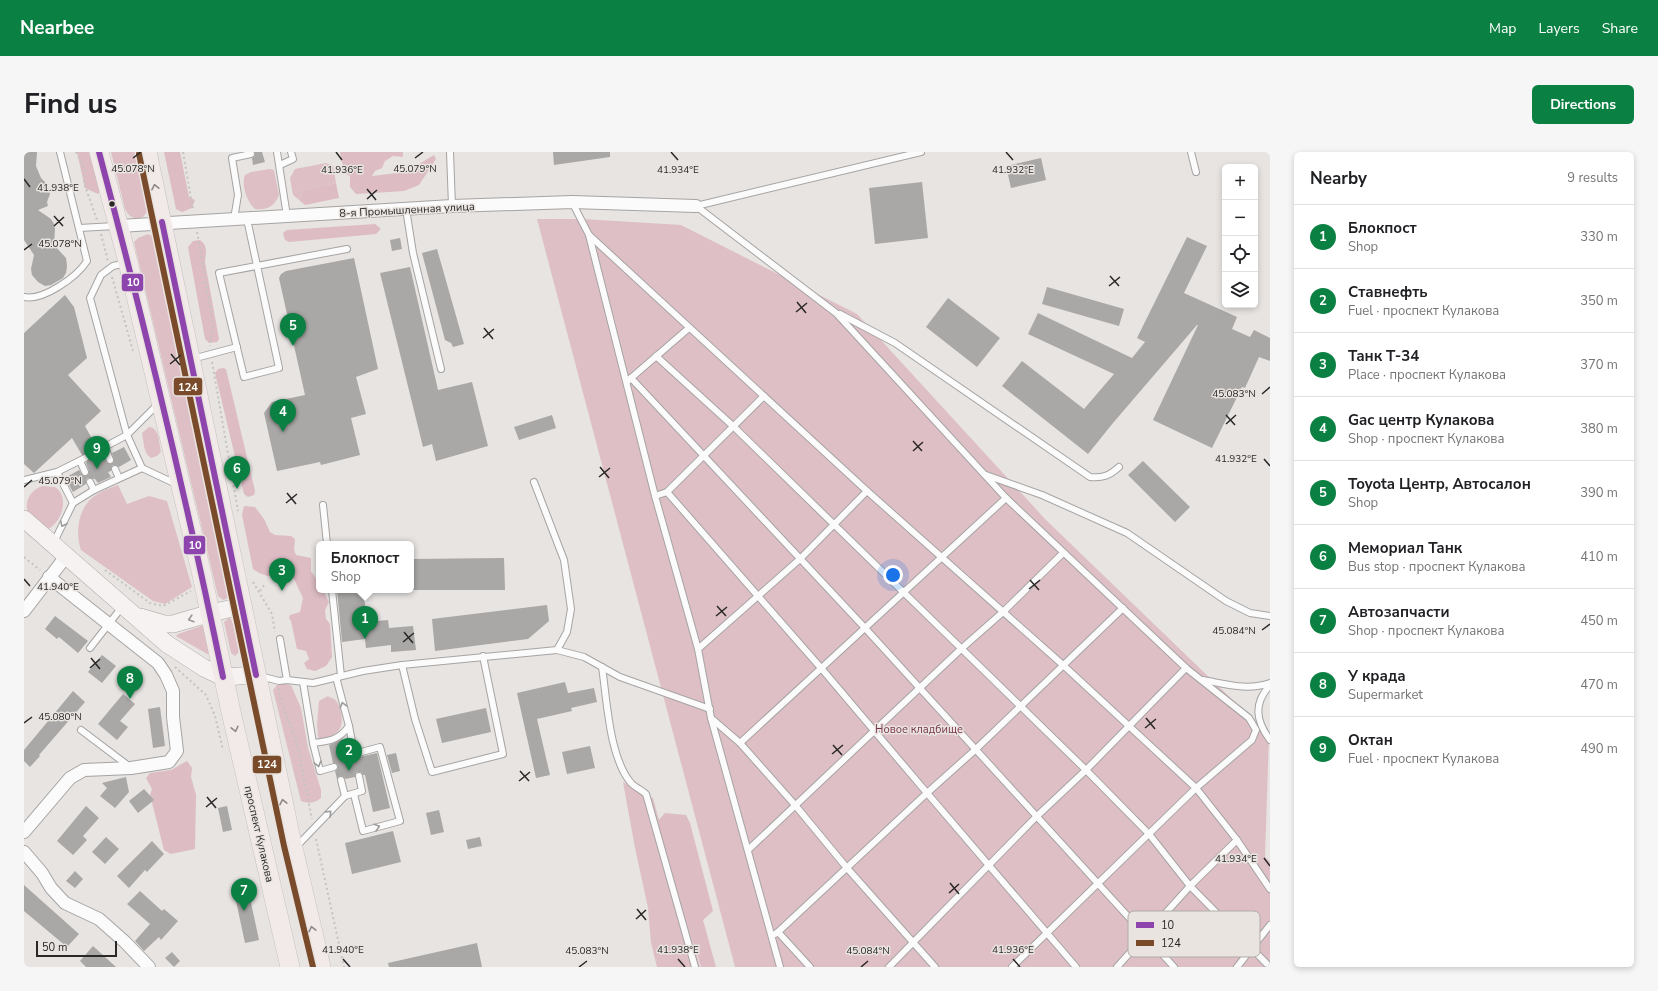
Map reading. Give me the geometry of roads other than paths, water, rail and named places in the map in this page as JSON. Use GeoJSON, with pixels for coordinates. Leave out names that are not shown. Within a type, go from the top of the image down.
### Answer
{"type":"FeatureCollection","features":[{"type":"Feature","properties":{"kind":"main road","name":"проспект Кулакова"},"geometry":{"type":"LineString","coordinates":[[99,152],[128,262],[182,486],[205,585],[228,700],[290,967]]}},
{"type":"Feature","properties":{"kind":"main road"},"geometry":{"type":"LineString","coordinates":[[147,152],[293,849],[321,967]]}},
{"type":"Feature","properties":{"kind":"main road"},"geometry":{"type":"LineString","coordinates":[[24,519],[167,644],[204,668],[223,677],[256,675]]}},
{"type":"Feature","properties":{"kind":"main road"},"geometry":{"type":"LineString","coordinates":[[129,610],[164,624],[173,624],[242,606]]}},
{"type":"Feature","properties":{"kind":"main road","name":"проспект Кулакова"},"geometry":{"type":"LineString","coordinates":[[204,668],[220,685],[228,700]]}},
{"type":"Feature","properties":{"kind":"street","name":"8-я Промышленная улица"},"geometry":{"type":"LineString","coordinates":[[119,226],[162,222],[247,219],[452,206],[572,202],[696,206]]}},
{"type":"Feature","properties":{"kind":"street"},"geometry":{"type":"LineString","coordinates":[[24,611],[67,555]]}},
{"type":"Feature","properties":{"kind":"street"},"geometry":{"type":"LineString","coordinates":[[24,832],[70,778],[84,770],[131,768],[169,762],[177,751],[173,717],[173,691],[166,675],[158,664],[49,577]]}},
{"type":"Feature","properties":{"kind":"street"},"geometry":{"type":"LineString","coordinates":[[24,852],[42,873],[51,888],[65,903],[99,919],[125,942],[149,967]]}},
{"type":"Feature","properties":{"kind":"lane"},"geometry":{"type":"LineString","coordinates":[[24,297],[32,298],[54,290],[82,270],[87,261],[60,152]]}},
{"type":"Feature","properties":{"kind":"lane"},"geometry":{"type":"LineString","coordinates":[[277,152],[287,216]]}},
{"type":"Feature","properties":{"kind":"lane"},"geometry":{"type":"LineString","coordinates":[[280,164],[293,159],[291,152]]}},
{"type":"Feature","properties":{"kind":"lane"},"geometry":{"type":"LineString","coordinates":[[450,152],[452,206]]}},
{"type":"Feature","properties":{"kind":"lane"},"geometry":{"type":"LineString","coordinates":[[696,206],[921,152]]}},
{"type":"Feature","properties":{"kind":"lane"},"geometry":{"type":"LineString","coordinates":[[1191,152],[1196,172]]}},
{"type":"Feature","properties":{"kind":"lane"},"geometry":{"type":"LineString","coordinates":[[234,219],[238,195],[231,155],[251,154]]}},
{"type":"Feature","properties":{"kind":"lane"},"geometry":{"type":"LineString","coordinates":[[572,202],[589,235],[629,380],[655,496],[698,649],[711,718],[780,967]]}},
{"type":"Feature","properties":{"kind":"lane"},"geometry":{"type":"LineString","coordinates":[[696,206],[836,313],[1006,498],[1186,668],[1249,718],[1256,730]]}},
{"type":"Feature","properties":{"kind":"lane"},"geometry":{"type":"LineString","coordinates":[[406,209],[413,254],[441,369]]}},
{"type":"Feature","properties":{"kind":"lane"},"geometry":{"type":"LineString","coordinates":[[247,219],[256,266],[279,368],[244,378],[219,273],[256,266],[346,249]]}},
{"type":"Feature","properties":{"kind":"lane"},"geometry":{"type":"LineString","coordinates":[[79,228],[119,226]]}},
{"type":"Feature","properties":{"kind":"lane"},"geometry":{"type":"LineString","coordinates":[[589,235],[867,491],[1130,726],[1196,788],[1237,840],[1270,889]]}},
{"type":"Feature","properties":{"kind":"lane"},"geometry":{"type":"LineString","coordinates":[[128,262],[113,266],[101,275],[90,298],[127,435],[142,468],[182,486]]}},
{"type":"Feature","properties":{"kind":"lane"},"geometry":{"type":"LineString","coordinates":[[836,313],[895,343],[1090,477],[1100,478],[1112,473],[1119,467]]}},
{"type":"Feature","properties":{"kind":"lane"},"geometry":{"type":"LineString","coordinates":[[629,380],[689,328]]}},
{"type":"Feature","properties":{"kind":"lane"},"geometry":{"type":"LineString","coordinates":[[190,359],[237,347]]}},
{"type":"Feature","properties":{"kind":"lane"},"geometry":{"type":"LineString","coordinates":[[656,356],[734,427],[1086,770],[1149,834],[1190,886],[1214,911]]}},
{"type":"Feature","properties":{"kind":"lane"},"geometry":{"type":"LineString","coordinates":[[629,380],[704,455],[1128,915]]}},
{"type":"Feature","properties":{"kind":"lane"},"geometry":{"type":"LineString","coordinates":[[655,496],[667,492],[764,396]]}},
{"type":"Feature","properties":{"kind":"lane"},"geometry":{"type":"LineString","coordinates":[[97,451],[127,435],[161,400]]}},
{"type":"Feature","properties":{"kind":"lane"},"geometry":{"type":"LineString","coordinates":[[104,447],[110,460]]}},
{"type":"Feature","properties":{"kind":"lane"},"geometry":{"type":"LineString","coordinates":[[24,480],[57,472],[82,459],[86,472]]}},
{"type":"Feature","properties":{"kind":"lane"},"geometry":{"type":"LineString","coordinates":[[53,544],[73,503],[94,490],[142,468]]}},
{"type":"Feature","properties":{"kind":"lane"},"geometry":{"type":"LineString","coordinates":[[115,469],[119,478]]}},
{"type":"Feature","properties":{"kind":"lane"},"geometry":{"type":"LineString","coordinates":[[57,472],[73,503]]}},
{"type":"Feature","properties":{"kind":"lane"},"geometry":{"type":"LineString","coordinates":[[984,475],[1042,495],[1127,533],[1226,601],[1250,613],[1270,616]]}},
{"type":"Feature","properties":{"kind":"lane"},"geometry":{"type":"LineString","coordinates":[[90,482],[94,490]]}},
{"type":"Feature","properties":{"kind":"lane"},"geometry":{"type":"LineString","coordinates":[[534,482],[564,560],[572,609],[567,632],[557,650]]}},
{"type":"Feature","properties":{"kind":"lane"},"geometry":{"type":"LineString","coordinates":[[698,649],[800,559],[867,491]]}},
{"type":"Feature","properties":{"kind":"lane"},"geometry":{"type":"LineString","coordinates":[[667,492],[821,668],[1046,934],[1076,967]]}},
{"type":"Feature","properties":{"kind":"lane"},"geometry":{"type":"LineString","coordinates":[[740,743],[943,558],[1006,498]]}},
{"type":"Feature","properties":{"kind":"lane"},"geometry":{"type":"LineString","coordinates":[[323,505],[327,541]]}},
{"type":"Feature","properties":{"kind":"lane"},"geometry":{"type":"LineString","coordinates":[[748,850],[961,649],[1003,612],[1063,553]]}},
{"type":"Feature","properties":{"kind":"lane"},"geometry":{"type":"LineString","coordinates":[[332,593],[338,676],[355,755],[380,747],[400,821],[363,831],[354,794]]}},
{"type":"Feature","properties":{"kind":"lane"},"geometry":{"type":"LineString","coordinates":[[772,936],[975,750],[1123,608]]}},
{"type":"Feature","properties":{"kind":"lane"},"geometry":{"type":"LineString","coordinates":[[90,648],[108,624],[129,610]]}},
{"type":"Feature","properties":{"kind":"lane"},"geometry":{"type":"LineString","coordinates":[[278,638],[287,680]]}},
{"type":"Feature","properties":{"kind":"lane"},"geometry":{"type":"LineString","coordinates":[[256,675],[279,681],[287,680],[313,683],[338,676],[402,665],[557,650],[584,657],[620,677],[710,709]]}},
{"type":"Feature","properties":{"kind":"lane"},"geometry":{"type":"LineString","coordinates":[[402,665],[415,719],[432,772],[503,754],[483,656]]}},
{"type":"Feature","properties":{"kind":"lane"},"geometry":{"type":"LineString","coordinates":[[602,667],[614,746],[622,769],[628,779],[632,784],[646,794],[694,967]]}},
{"type":"Feature","properties":{"kind":"lane"},"geometry":{"type":"LineString","coordinates":[[889,967],[1036,817],[1086,770],[1186,668]]}},
{"type":"Feature","properties":{"kind":"lane"},"geometry":{"type":"LineString","coordinates":[[1201,680],[1245,688],[1270,684]]}},
{"type":"Feature","properties":{"kind":"lane"},"geometry":{"type":"LineString","coordinates":[[302,682],[313,744],[320,771],[334,767]]}},
{"type":"Feature","properties":{"kind":"lane"},"geometry":{"type":"LineString","coordinates":[[1012,967],[1196,788],[1252,740],[1256,730],[1258,712],[1264,692],[1270,684]]}},
{"type":"Feature","properties":{"kind":"lane"},"geometry":{"type":"LineString","coordinates":[[1258,712],[1259,723],[1270,740]]}},
{"type":"Feature","properties":{"kind":"lane"},"geometry":{"type":"LineString","coordinates":[[711,718],[740,743],[847,868],[935,967]]}},
{"type":"Feature","properties":{"kind":"lane"},"geometry":{"type":"LineString","coordinates":[[313,744],[342,736],[349,726]]}},
{"type":"Feature","properties":{"kind":"lane"},"geometry":{"type":"LineString","coordinates":[[80,730],[131,768]]}},
{"type":"Feature","properties":{"kind":"lane"},"geometry":{"type":"LineString","coordinates":[[293,849],[345,796],[362,791],[359,776]]}},
{"type":"Feature","properties":{"kind":"lane"},"geometry":{"type":"LineString","coordinates":[[341,780],[345,796]]}},
{"type":"Feature","properties":{"kind":"lane"},"geometry":{"type":"LineString","coordinates":[[1168,911],[1190,886],[1237,840]]}},
{"type":"Feature","properties":{"kind":"lane"},"geometry":{"type":"LineString","coordinates":[[1260,938],[1270,925]]}},
{"type":"Feature","properties":{"kind":"lane"},"geometry":{"type":"LineString","coordinates":[[778,932],[810,967]]}},
{"type":"Feature","properties":{"kind":"lane"},"geometry":{"type":"LineString","coordinates":[[1117,967],[1128,955]]}},
{"type":"Feature","properties":{"kind":"lane"},"geometry":{"type":"LineString","coordinates":[[1165,957],[1174,967]]}},
{"type":"Feature","properties":{"kind":"lane"},"geometry":{"type":"LineString","coordinates":[[1237,967],[1245,957]]}},
{"type":"Feature","properties":{"kind":"lane"},"geometry":{"type":"LineString","coordinates":[[1259,957],[1270,967]]}},
{"type":"Feature","properties":{"kind":"place","name":"Toyota Центр, Автосалон"},"geometry":{"type":"Point","coordinates":[293,346]}},
{"type":"Feature","properties":{"kind":"place","name":"Gac центр Кулакова"},"geometry":{"type":"Point","coordinates":[283,432]}},
{"type":"Feature","properties":{"kind":"place","name":"Октан"},"geometry":{"type":"Point","coordinates":[97,469]}},
{"type":"Feature","properties":{"kind":"place","name":"Мемориал Танк"},"geometry":{"type":"Point","coordinates":[237,489]}},
{"type":"Feature","properties":{"kind":"place","name":"Танк Т-34"},"geometry":{"type":"Point","coordinates":[282,591]}},
{"type":"Feature","properties":{"kind":"place","name":"Блокпост"},"geometry":{"type":"Point","coordinates":[365,639]}},
{"type":"Feature","properties":{"kind":"place","name":"У крада"},"geometry":{"type":"Point","coordinates":[130,699]}},
{"type":"Feature","properties":{"kind":"place","name":"Ставнефть"},"geometry":{"type":"Point","coordinates":[349,771]}},
{"type":"Feature","properties":{"kind":"place","name":"Автозапчасти"},"geometry":{"type":"Point","coordinates":[244,911]}},
{"type":"Feature","properties":{"kind":"park label","name":"Новое кладбище"},"geometry":{"type":"Point","coordinates":[919,729]}}]}
